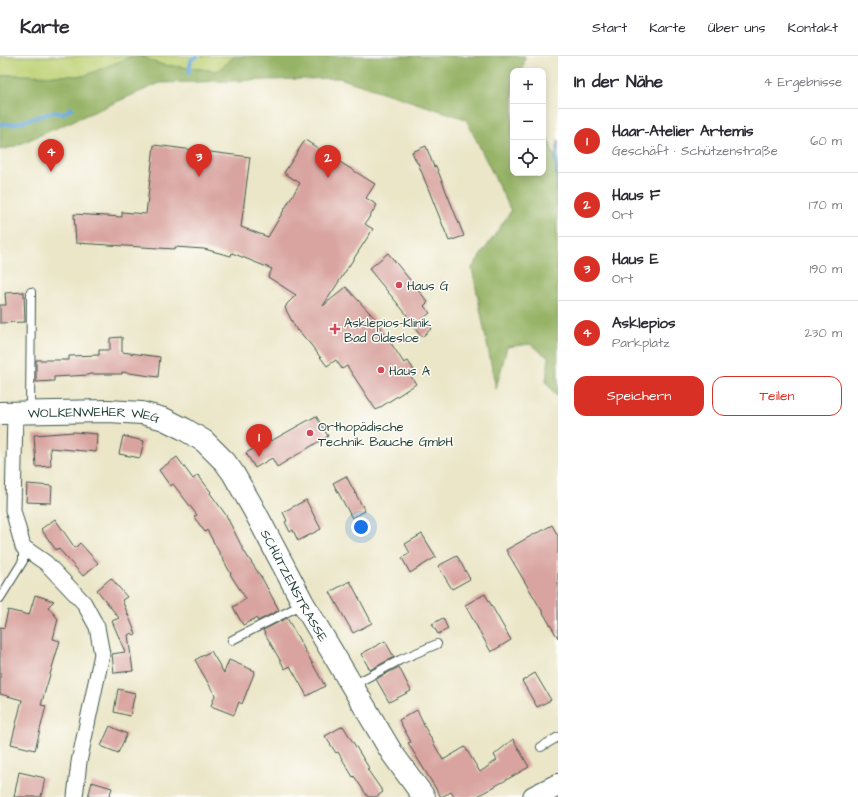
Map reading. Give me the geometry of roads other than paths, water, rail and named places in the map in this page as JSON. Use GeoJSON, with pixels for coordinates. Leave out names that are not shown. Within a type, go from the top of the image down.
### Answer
{"type":"FeatureCollection","features":[{"type":"Feature","properties":{"kind":"street","name":"WOLKENWEHER WEG"},"geometry":{"type":"LineString","coordinates":[[15,412],[108,411],[142,413],[164,419],[184,429]]}},
{"type":"Feature","properties":{"kind":"street"},"geometry":{"type":"LineString","coordinates":[[15,412],[13,510],[23,547],[46,563],[84,603],[97,627],[102,654],[79,762],[75,797]]}},
{"type":"Feature","properties":{"kind":"street","name":"SCHÜTZENSTRASSE"},"geometry":{"type":"LineString","coordinates":[[184,429],[204,442],[225,462],[233,473],[303,603],[392,753],[424,797]]}},
{"type":"Feature","properties":{"kind":"street","name":"SCHÜTZENSTRASSE"},"geometry":{"type":"LineString","coordinates":[[392,753],[407,797]]}},
{"type":"Feature","properties":{"kind":"street"},"geometry":{"type":"LineString","coordinates":[[534,797],[558,785]]}},
{"type":"Feature","properties":{"kind":"lane"},"geometry":{"type":"LineString","coordinates":[[15,412],[31,292]]}},
{"type":"Feature","properties":{"kind":"lane"},"geometry":{"type":"LineString","coordinates":[[0,598],[23,561],[23,547]]}},
{"type":"Feature","properties":{"kind":"lane"},"geometry":{"type":"LineString","coordinates":[[232,640],[303,603]]}},
{"type":"Feature","properties":{"kind":"lane"},"geometry":{"type":"LineString","coordinates":[[352,685],[400,660],[437,644]]}},
{"type":"Feature","properties":{"kind":"lane"},"geometry":{"type":"LineString","coordinates":[[541,748],[558,737]]}},
{"type":"Feature","properties":{"kind":"water"},"geometry":{"type":"Polygon","coordinates":[[[558,141],[558,207],[555,158],[558,141]]]}},
{"type":"Feature","properties":{"kind":"waterway"},"geometry":{"type":"LineString","coordinates":[[189,73],[191,60],[197,56]]}},
{"type":"Feature","properties":{"kind":"waterway"},"geometry":{"type":"LineString","coordinates":[[0,124],[14,124],[54,112],[62,114],[72,108]]}},
{"type":"Feature","properties":{"kind":"place","name":"Asklepios"},"geometry":{"type":"Point","coordinates":[51,172]}},
{"type":"Feature","properties":{"kind":"place","name":"Haus E"},"geometry":{"type":"Point","coordinates":[199,177]}},
{"type":"Feature","properties":{"kind":"place","name":"Haus F"},"geometry":{"type":"Point","coordinates":[328,178]}},
{"type":"Feature","properties":{"kind":"place","name":"Haus G"},"geometry":{"type":"Point","coordinates":[399,285]}},
{"type":"Feature","properties":{"kind":"place","name":"Asklepios-Klinik Bad Oldesloe"},"geometry":{"type":"Point","coordinates":[335,329]}},
{"type":"Feature","properties":{"kind":"place","name":"Haus A"},"geometry":{"type":"Point","coordinates":[381,370]}},
{"type":"Feature","properties":{"kind":"place","name":"Orthopädische Technik Bauche GmbH"},"geometry":{"type":"Point","coordinates":[310,433]}},
{"type":"Feature","properties":{"kind":"place","name":"Haar-Atelier Artemis"},"geometry":{"type":"Point","coordinates":[259,457]}}]}
